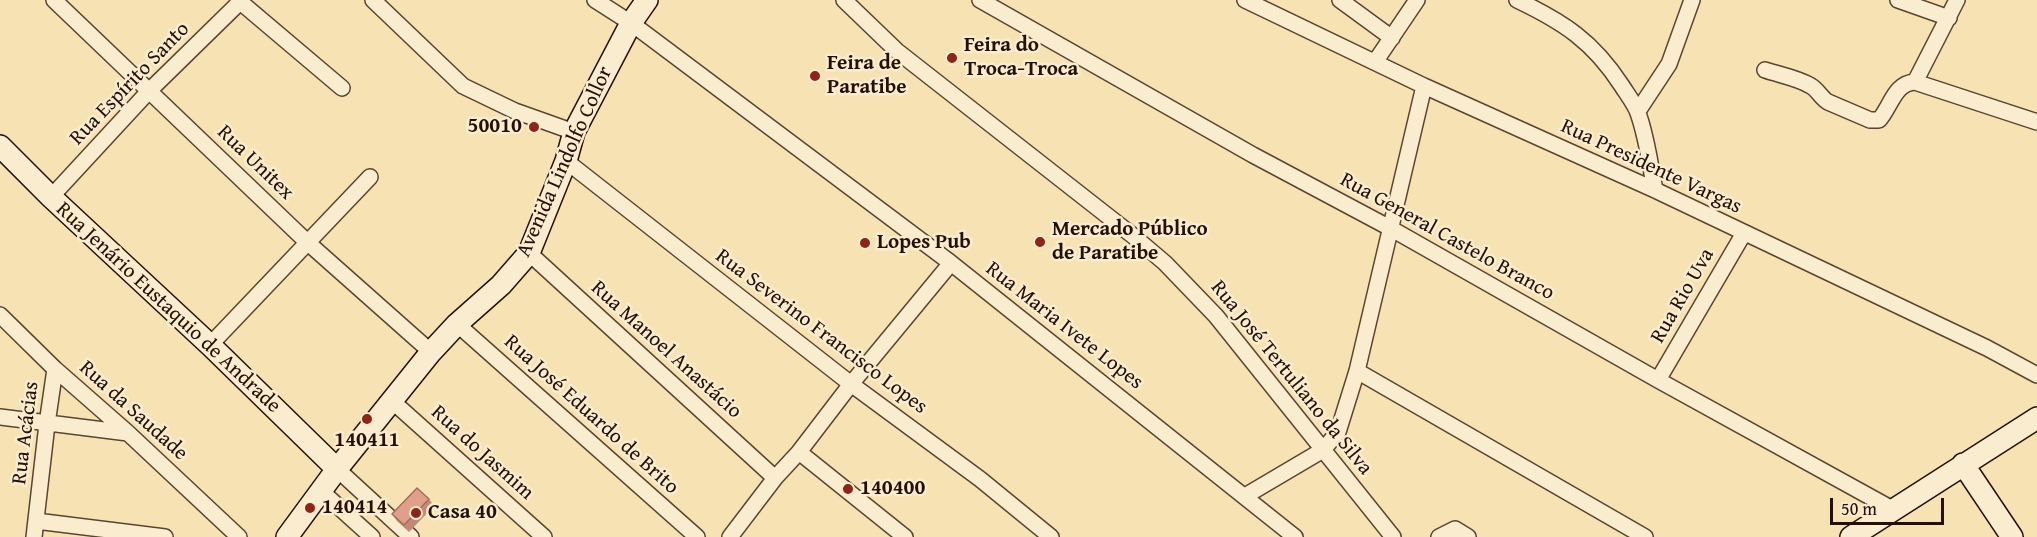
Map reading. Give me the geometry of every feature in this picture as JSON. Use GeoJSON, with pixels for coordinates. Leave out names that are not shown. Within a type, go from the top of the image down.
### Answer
{"type":"FeatureCollection","features":[{"type":"Feature","properties":{"kind":"street","name":"Rua Unitex"},"geometry":{"type":"LineString","coordinates":[[54,0],[308,242],[431,352]]}},
{"type":"Feature","properties":{"kind":"street"},"geometry":{"type":"LineString","coordinates":[[373,0],[463,86],[515,111],[574,132]]}},
{"type":"Feature","properties":{"kind":"street","name":"Rua Maria Ivete Lopes"},"geometry":{"type":"LineString","coordinates":[[595,0],[631,23],[951,263],[1295,537]]}},
{"type":"Feature","properties":{"kind":"street","name":"Avenida Lindolfo Collor"},"geometry":{"type":"LineString","coordinates":[[287,537],[320,490],[431,352],[457,324],[501,285],[529,253],[566,161],[574,132],[631,23],[647,0]]}},
{"type":"Feature","properties":{"kind":"street","name":"Rua José Tertuliano da Silva"},"geometry":{"type":"LineString","coordinates":[[844,0],[873,30],[922,72],[1165,263],[1216,316],[1393,537]]}},
{"type":"Feature","properties":{"kind":"street","name":"Rua General Castelo Branco"},"geometry":{"type":"LineString","coordinates":[[980,0],[1252,155],[1390,228],[1894,510]]}},
{"type":"Feature","properties":{"kind":"street","name":"Rua Presidente Vargas"},"geometry":{"type":"LineString","coordinates":[[1245,0],[1424,86],[1655,190],[1976,343],[2037,375]]}},
{"type":"Feature","properties":{"kind":"street"},"geometry":{"type":"LineString","coordinates":[[1340,0],[1392,38]]}},
{"type":"Feature","properties":{"kind":"street"},"geometry":{"type":"LineString","coordinates":[[1375,62],[1418,0]]}},
{"type":"Feature","properties":{"kind":"street"},"geometry":{"type":"LineString","coordinates":[[1517,0],[1561,22],[1599,55],[1614,73],[1638,111],[1655,190]]}},
{"type":"Feature","properties":{"kind":"street"},"geometry":{"type":"LineString","coordinates":[[1638,111],[1669,64],[1692,0]]}},
{"type":"Feature","properties":{"kind":"street"},"geometry":{"type":"LineString","coordinates":[[1898,0],[1949,18]]}},
{"type":"Feature","properties":{"kind":"street"},"geometry":{"type":"LineString","coordinates":[[1915,82],[1957,0]]}},
{"type":"Feature","properties":{"kind":"street","name":"Rua Espírito Santo"},"geometry":{"type":"LineString","coordinates":[[51,197],[149,91],[240,1]]}},
{"type":"Feature","properties":{"kind":"street"},"geometry":{"type":"LineString","coordinates":[[240,1],[342,88]]}},
{"type":"Feature","properties":{"kind":"street"},"geometry":{"type":"LineString","coordinates":[[1765,70],[1811,86],[1828,102],[1874,121],[1881,118],[1903,85],[1915,82],[2037,120]]}},
{"type":"Feature","properties":{"kind":"street"},"geometry":{"type":"LineString","coordinates":[[1245,496],[1323,450],[1338,432],[1357,371],[1424,86]]}},
{"type":"Feature","properties":{"kind":"street","name":"Rua Jenário Eustaquio de Andrade"},"geometry":{"type":"LineString","coordinates":[[0,146],[337,469]]}},
{"type":"Feature","properties":{"kind":"street","name":"Rua Severino Francisco Lopes"},"geometry":{"type":"LineString","coordinates":[[566,161],[851,384],[980,479],[1051,537]]}},
{"type":"Feature","properties":{"kind":"street"},"geometry":{"type":"LineString","coordinates":[[210,345],[370,177]]}},
{"type":"Feature","properties":{"kind":"street","name":"Rua Rio Uva"},"geometry":{"type":"LineString","coordinates":[[1658,380],[1744,233]]}},
{"type":"Feature","properties":{"kind":"street","name":"Rua Manoel Anastácio"},"geometry":{"type":"LineString","coordinates":[[529,253],[775,478]]}},
{"type":"Feature","properties":{"kind":"street"},"geometry":{"type":"LineString","coordinates":[[730,537],[775,478],[799,452],[851,384],[951,263]]}},
{"type":"Feature","properties":{"kind":"street","name":"Rua da Saudade"},"geometry":{"type":"LineString","coordinates":[[0,315],[55,369],[128,433],[239,537]]}},
{"type":"Feature","properties":{"kind":"street","name":"Rua José Eduardo de Brito"},"geometry":{"type":"LineString","coordinates":[[457,324],[697,537]]}},
{"type":"Feature","properties":{"kind":"street","name":"Rua Acácias"},"geometry":{"type":"LineString","coordinates":[[34,537],[55,369]]}},
{"type":"Feature","properties":{"kind":"street"},"geometry":{"type":"LineString","coordinates":[[1357,371],[1645,537]]}},
{"type":"Feature","properties":{"kind":"street","name":"Rua do Jasmim"},"geometry":{"type":"LineString","coordinates":[[391,400],[544,537]]}},
{"type":"Feature","properties":{"kind":"street"},"geometry":{"type":"LineString","coordinates":[[0,417],[128,433]]}},
{"type":"Feature","properties":{"kind":"street"},"geometry":{"type":"LineString","coordinates":[[1861,534],[1963,464],[2037,418]]}},
{"type":"Feature","properties":{"kind":"street"},"geometry":{"type":"LineString","coordinates":[[799,452],[905,537]]}},
{"type":"Feature","properties":{"kind":"street"},"geometry":{"type":"LineString","coordinates":[[1963,464],[2012,537]]}},
{"type":"Feature","properties":{"kind":"street"},"geometry":{"type":"LineString","coordinates":[[337,469],[411,537]]}},
{"type":"Feature","properties":{"kind":"street"},"geometry":{"type":"LineString","coordinates":[[320,490],[372,537]]}},
{"type":"Feature","properties":{"kind":"street"},"geometry":{"type":"LineString","coordinates":[[36,521],[165,537]]}},
{"type":"Feature","properties":{"kind":"street"},"geometry":{"type":"LineString","coordinates":[[880,537],[890,525]]}},
{"type":"Feature","properties":{"kind":"street"},"geometry":{"type":"LineString","coordinates":[[1439,537],[1455,529],[1468,537]]}},
{"type":"Feature","properties":{"kind":"building"},"geometry":{"type":"Polygon","coordinates":[[[417,488],[429,499],[404,525],[392,514],[417,488]]]}},
{"type":"Feature","properties":{"kind":"place","name":"Feira do Troca-Troca"},"geometry":{"type":"Point","coordinates":[952,58]}},
{"type":"Feature","properties":{"kind":"place","name":"Feira de Paratibe"},"geometry":{"type":"Point","coordinates":[815,76]}},
{"type":"Feature","properties":{"kind":"place","name":"50010"},"geometry":{"type":"Point","coordinates":[534,127]}},
{"type":"Feature","properties":{"kind":"place","name":"Mercado Público de Paratibe"},"geometry":{"type":"Point","coordinates":[1040,242]}},
{"type":"Feature","properties":{"kind":"place","name":"Lopes Pub"},"geometry":{"type":"Point","coordinates":[865,243]}},
{"type":"Feature","properties":{"kind":"place","name":"140411"},"geometry":{"type":"Point","coordinates":[367,419]}},
{"type":"Feature","properties":{"kind":"place","name":"140400"},"geometry":{"type":"Point","coordinates":[848,489]}},
{"type":"Feature","properties":{"kind":"place","name":"140414"},"geometry":{"type":"Point","coordinates":[310,508]}},
{"type":"Feature","properties":{"kind":"place","name":"Casa 40"},"geometry":{"type":"Point","coordinates":[416,513]}}]}
